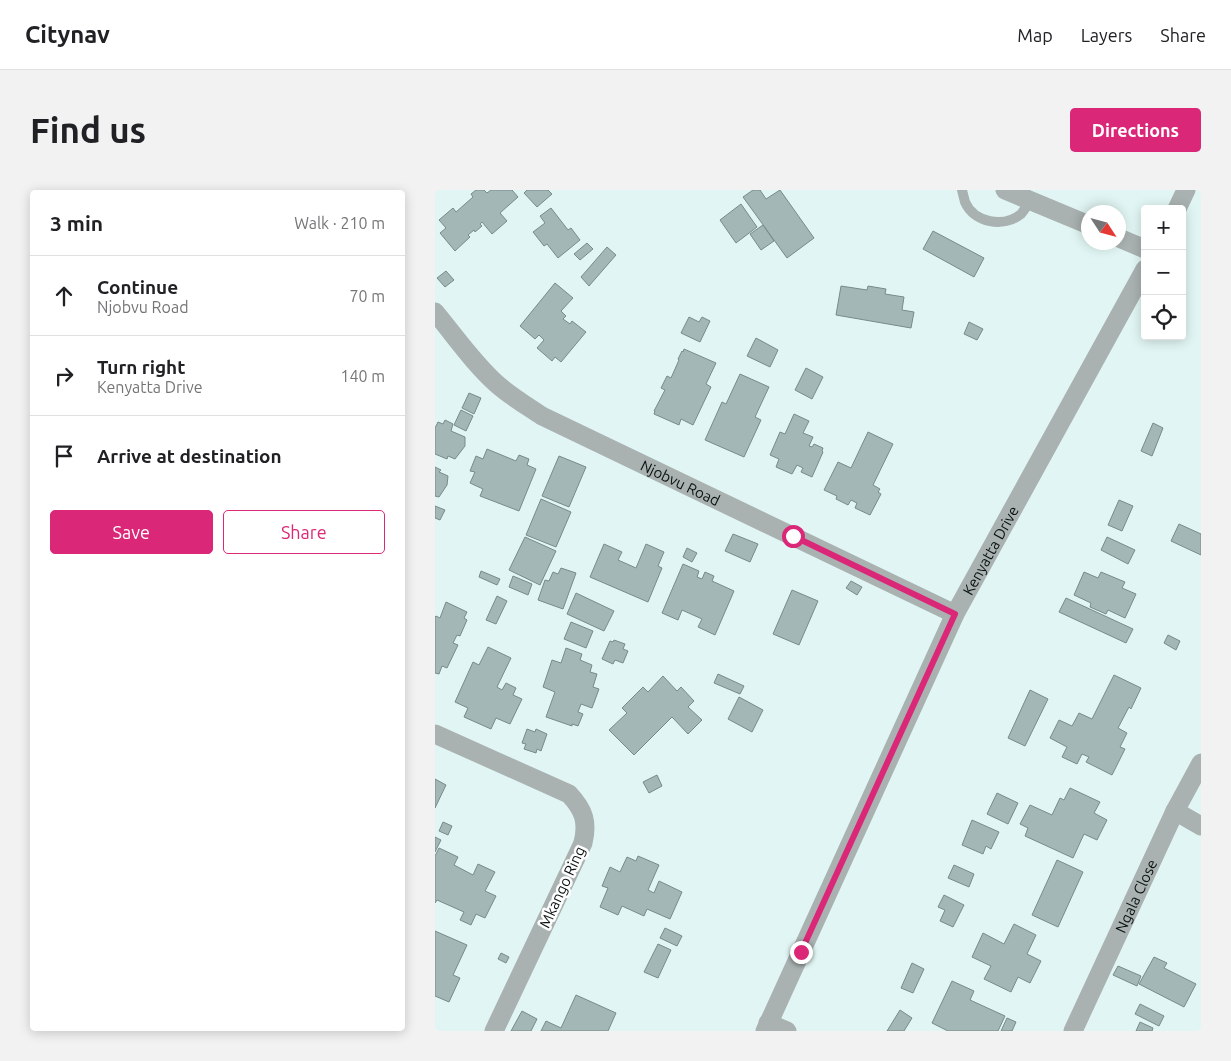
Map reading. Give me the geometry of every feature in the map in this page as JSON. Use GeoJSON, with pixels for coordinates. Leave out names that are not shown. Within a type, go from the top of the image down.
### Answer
{"type":"FeatureCollection","features":[{"type":"Feature","properties":{"kind":"street"},"geometry":{"type":"LineString","coordinates":[[1005,190],[1081,222]]}},
{"type":"Feature","properties":{"kind":"street"},"geometry":{"type":"LineString","coordinates":[[1179,205],[1186,190]]}},
{"type":"Feature","properties":{"kind":"street"},"geometry":{"type":"LineString","coordinates":[[1126,241],[1141,247]]}},
{"type":"Feature","properties":{"kind":"street","name":"Kenyatta Drive"},"geometry":{"type":"LineString","coordinates":[[767,1027],[955,614],[1141,277]]}},
{"type":"Feature","properties":{"kind":"street","name":"Njobvu Road"},"geometry":{"type":"LineString","coordinates":[[435,312],[474,359],[498,384],[542,416],[955,614]]}},
{"type":"Feature","properties":{"kind":"street","name":"Mkango Ring"},"geometry":{"type":"LineString","coordinates":[[435,734],[569,794],[579,806],[585,820],[586,831],[583,843],[494,1031]]}},
{"type":"Feature","properties":{"kind":"street","name":"Ngala Close"},"geometry":{"type":"LineString","coordinates":[[1073,1031],[1175,811],[1201,764]]}},
{"type":"Feature","properties":{"kind":"street"},"geometry":{"type":"LineString","coordinates":[[1175,811],[1201,826]]}},
{"type":"Feature","properties":{"kind":"street"},"geometry":{"type":"LineString","coordinates":[[767,1027],[787,1031]]}},
{"type":"Feature","properties":{"kind":"lane"},"geometry":{"type":"LineString","coordinates":[[962,190],[966,203],[976,215],[991,222],[1007,221],[1021,214],[1030,201]]}},
{"type":"Feature","properties":{"kind":"building"},"geometry":{"type":"Polygon","coordinates":[[[476,190],[484,190],[487,193],[491,190],[512,190],[518,197],[500,213],[507,221],[492,234],[482,222],[480,224],[482,226],[468,235],[470,237],[455,251],[440,233],[446,228],[439,220],[453,208],[456,212],[473,197],[471,194],[476,190]]]}},
{"type":"Feature","properties":{"kind":"building"},"geometry":{"type":"Polygon","coordinates":[[[527,190],[548,190],[552,194],[537,207],[524,193],[527,190]]]}},
{"type":"Feature","properties":{"kind":"building"},"geometry":{"type":"Polygon","coordinates":[[[753,190],[760,190],[766,199],[780,190],[814,238],[787,258],[743,197],[753,190]]]}},
{"type":"Feature","properties":{"kind":"building"},"geometry":{"type":"Polygon","coordinates":[[[741,204],[757,227],[736,243],[720,220],[741,204]]]}},
{"type":"Feature","properties":{"kind":"building"},"geometry":{"type":"Polygon","coordinates":[[[551,208],[568,230],[571,228],[580,240],[558,258],[547,244],[544,246],[533,232],[545,223],[540,216],[551,208]]]}},
{"type":"Feature","properties":{"kind":"building"},"geometry":{"type":"Polygon","coordinates":[[[763,225],[774,241],[761,250],[750,234],[763,225]]]}},
{"type":"Feature","properties":{"kind":"building"},"geometry":{"type":"Polygon","coordinates":[[[933,231],[984,258],[974,277],[923,249],[933,231]]]}},
{"type":"Feature","properties":{"kind":"building"},"geometry":{"type":"Polygon","coordinates":[[[587,243],[593,249],[580,260],[574,254],[587,243]]]}},
{"type":"Feature","properties":{"kind":"building"},"geometry":{"type":"Polygon","coordinates":[[[607,247],[616,255],[589,286],[581,277],[607,247]]]}},
{"type":"Feature","properties":{"kind":"building"},"geometry":{"type":"Polygon","coordinates":[[[446,271],[454,280],[445,287],[437,278],[446,271]]]}},
{"type":"Feature","properties":{"kind":"building"},"geometry":{"type":"Polygon","coordinates":[[[555,283],[573,298],[561,311],[566,316],[563,319],[570,324],[572,321],[586,332],[561,362],[555,357],[552,361],[537,348],[544,340],[539,335],[535,339],[520,326],[555,283]]]}},
{"type":"Feature","properties":{"kind":"building"},"geometry":{"type":"Polygon","coordinates":[[[841,286],[867,290],[868,286],[886,289],[885,294],[904,297],[902,310],[914,312],[911,328],[836,315],[841,286]]]}},
{"type":"Feature","properties":{"kind":"building"},"geometry":{"type":"Polygon","coordinates":[[[689,317],[699,322],[702,317],[710,321],[700,342],[681,333],[689,317]]]}},
{"type":"Feature","properties":{"kind":"building"},"geometry":{"type":"Polygon","coordinates":[[[969,322],[983,329],[977,340],[964,334],[969,322]]]}},
{"type":"Feature","properties":{"kind":"building"},"geometry":{"type":"Polygon","coordinates":[[[756,338],[778,350],[770,367],[747,356],[756,338]]]}},
{"type":"Feature","properties":{"kind":"building"},"geometry":{"type":"Polygon","coordinates":[[[684,349],[716,363],[706,384],[711,387],[693,425],[681,419],[679,425],[654,414],[665,390],[661,388],[667,376],[671,378],[684,349]]]}},
{"type":"Feature","properties":{"kind":"building"},"geometry":{"type":"Polygon","coordinates":[[[806,368],[823,377],[812,399],[795,390],[806,368]]]}},
{"type":"Feature","properties":{"kind":"building"},"geometry":{"type":"Polygon","coordinates":[[[740,374],[769,387],[755,417],[761,420],[744,457],[705,440],[722,402],[726,404],[740,374]]]}},
{"type":"Feature","properties":{"kind":"building"},"geometry":{"type":"Polygon","coordinates":[[[469,393],[481,398],[474,414],[462,408],[469,393]]]}},
{"type":"Feature","properties":{"kind":"building"},"geometry":{"type":"Polygon","coordinates":[[[461,410],[473,416],[466,431],[454,425],[461,410]]]}},
{"type":"Feature","properties":{"kind":"building"},"geometry":{"type":"Polygon","coordinates":[[[794,414],[809,421],[803,433],[813,437],[809,446],[812,447],[814,444],[823,448],[812,477],[801,472],[803,468],[797,465],[792,474],[776,467],[779,459],[770,455],[780,432],[785,434],[794,414]]]}},
{"type":"Feature","properties":{"kind":"building"},"geometry":{"type":"Polygon","coordinates":[[[445,420],[453,424],[451,431],[465,437],[465,446],[455,459],[448,456],[447,459],[435,454],[435,428],[438,422],[443,424],[445,420]]]}},
{"type":"Feature","properties":{"kind":"building"},"geometry":{"type":"Polygon","coordinates":[[[1153,423],[1163,428],[1152,456],[1141,451],[1153,423]]]}},
{"type":"Feature","properties":{"kind":"building"},"geometry":{"type":"Polygon","coordinates":[[[868,432],[893,444],[873,485],[880,489],[878,492],[881,494],[870,515],[855,508],[857,503],[851,500],[848,505],[836,499],[837,496],[824,490],[838,462],[851,468],[868,432]]]}},
{"type":"Feature","properties":{"kind":"building"},"geometry":{"type":"Polygon","coordinates":[[[487,449],[516,461],[519,455],[529,459],[527,465],[536,469],[519,511],[480,496],[483,489],[470,483],[475,472],[470,471],[476,456],[483,459],[487,449]]]}},
{"type":"Feature","properties":{"kind":"building"},"geometry":{"type":"Polygon","coordinates":[[[559,456],[586,467],[569,507],[542,496],[559,456]]]}},
{"type":"Feature","properties":{"kind":"building"},"geometry":{"type":"Polygon","coordinates":[[[435,467],[441,470],[439,472],[448,476],[447,485],[439,497],[435,496],[435,467]]]}},
{"type":"Feature","properties":{"kind":"building"},"geometry":{"type":"Polygon","coordinates":[[[541,499],[571,512],[556,547],[526,535],[541,499]]]}},
{"type":"Feature","properties":{"kind":"building"},"geometry":{"type":"Polygon","coordinates":[[[1119,500],[1133,506],[1122,531],[1108,525],[1119,500]]]}},
{"type":"Feature","properties":{"kind":"building"},"geometry":{"type":"Polygon","coordinates":[[[435,506],[445,510],[440,520],[435,518],[435,506]]]}},
{"type":"Feature","properties":{"kind":"building"},"geometry":{"type":"Polygon","coordinates":[[[1179,524],[1201,534],[1201,555],[1171,541],[1179,524]]]}},
{"type":"Feature","properties":{"kind":"building"},"geometry":{"type":"Polygon","coordinates":[[[733,534],[758,544],[750,562],[725,551],[733,534]]]}},
{"type":"Feature","properties":{"kind":"building"},"geometry":{"type":"Polygon","coordinates":[[[525,537],[556,551],[540,585],[509,570],[525,537]]]}},
{"type":"Feature","properties":{"kind":"building"},"geometry":{"type":"Polygon","coordinates":[[[1107,537],[1135,550],[1128,564],[1101,550],[1107,537]]]}},
{"type":"Feature","properties":{"kind":"building"},"geometry":{"type":"Polygon","coordinates":[[[604,544],[622,552],[618,560],[636,568],[646,544],[664,552],[658,566],[662,568],[648,602],[590,577],[604,544]]]}},
{"type":"Feature","properties":{"kind":"building"},"geometry":{"type":"Polygon","coordinates":[[[687,548],[697,553],[692,562],[683,557],[687,548]]]}},
{"type":"Feature","properties":{"kind":"building"},"geometry":{"type":"Polygon","coordinates":[[[683,564],[699,571],[697,577],[702,579],[705,572],[714,576],[712,581],[734,591],[715,635],[698,627],[702,619],[682,610],[678,620],[662,613],[683,564]]]}},
{"type":"Feature","properties":{"kind":"building"},"geometry":{"type":"Polygon","coordinates":[[[561,568],[576,573],[563,609],[538,600],[545,580],[549,581],[553,572],[558,574],[561,568]]]}},
{"type":"Feature","properties":{"kind":"building"},"geometry":{"type":"Polygon","coordinates":[[[481,571],[500,579],[497,585],[479,577],[481,571]]]}},
{"type":"Feature","properties":{"kind":"building"},"geometry":{"type":"Polygon","coordinates":[[[1084,572],[1098,578],[1101,572],[1125,582],[1122,588],[1136,594],[1125,618],[1108,610],[1106,614],[1090,607],[1091,603],[1074,595],[1084,572]]]}},
{"type":"Feature","properties":{"kind":"building"},"geometry":{"type":"Polygon","coordinates":[[[513,576],[532,584],[528,595],[509,587],[513,576]]]}},
{"type":"Feature","properties":{"kind":"building"},"geometry":{"type":"Polygon","coordinates":[[[851,581],[862,587],[857,595],[846,588],[851,581]]]}},
{"type":"Feature","properties":{"kind":"building"},"geometry":{"type":"Polygon","coordinates":[[[792,590],[818,601],[799,645],[773,634],[792,590]]]}},
{"type":"Feature","properties":{"kind":"building"},"geometry":{"type":"Polygon","coordinates":[[[576,593],[614,611],[604,631],[567,614],[576,593]]]}},
{"type":"Feature","properties":{"kind":"building"},"geometry":{"type":"Polygon","coordinates":[[[497,596],[507,601],[496,624],[486,620],[497,596]]]}},
{"type":"Feature","properties":{"kind":"building"},"geometry":{"type":"Polygon","coordinates":[[[1066,598],[1133,629],[1126,643],[1059,612],[1066,598]]]}},
{"type":"Feature","properties":{"kind":"building"},"geometry":{"type":"Polygon","coordinates":[[[446,602],[467,612],[464,618],[467,620],[460,636],[457,635],[453,643],[458,645],[447,668],[442,666],[439,674],[435,673],[435,617],[440,618],[446,602]]]}},
{"type":"Feature","properties":{"kind":"building"},"geometry":{"type":"Polygon","coordinates":[[[571,622],[593,631],[586,648],[564,639],[571,622]]]}},
{"type":"Feature","properties":{"kind":"building"},"geometry":{"type":"Polygon","coordinates":[[[1168,635],[1180,641],[1176,650],[1164,643],[1168,635]]]}},
{"type":"Feature","properties":{"kind":"building"},"geometry":{"type":"Polygon","coordinates":[[[614,640],[625,644],[623,649],[628,651],[623,663],[615,660],[613,664],[602,659],[610,641],[613,642],[614,640]]]}},
{"type":"Feature","properties":{"kind":"building"},"geometry":{"type":"Polygon","coordinates":[[[488,647],[511,658],[497,687],[502,690],[506,683],[516,688],[513,695],[522,699],[510,724],[496,718],[491,729],[464,717],[468,708],[455,702],[473,662],[479,665],[488,647]]]}},
{"type":"Feature","properties":{"kind":"building"},"geometry":{"type":"Polygon","coordinates":[[[566,648],[582,654],[580,660],[592,665],[590,672],[597,674],[593,687],[599,689],[592,708],[581,704],[578,712],[583,714],[578,726],[572,724],[572,726],[546,717],[555,692],[543,687],[552,660],[561,663],[566,648]]]}},
{"type":"Feature","properties":{"kind":"building"},"geometry":{"type":"Polygon","coordinates":[[[718,674],[744,686],[740,694],[714,683],[718,674]]]}},
{"type":"Feature","properties":{"kind":"building"},"geometry":{"type":"Polygon","coordinates":[[[1114,675],[1141,688],[1131,709],[1129,707],[1118,728],[1127,733],[1120,747],[1125,749],[1112,775],[1086,762],[1089,757],[1082,754],[1077,764],[1062,757],[1067,747],[1050,738],[1059,720],[1072,726],[1079,713],[1092,719],[1114,675]]]}},
{"type":"Feature","properties":{"kind":"building"},"geometry":{"type":"Polygon","coordinates":[[[663,676],[677,691],[681,687],[694,701],[688,707],[702,720],[688,734],[672,717],[634,755],[609,730],[627,713],[622,708],[643,687],[648,692],[663,676]]]}},
{"type":"Feature","properties":{"kind":"building"},"geometry":{"type":"Polygon","coordinates":[[[1030,690],[1048,699],[1025,746],[1008,738],[1030,690]]]}},
{"type":"Feature","properties":{"kind":"building"},"geometry":{"type":"Polygon","coordinates":[[[739,697],[763,710],[752,732],[728,719],[739,697]]]}},
{"type":"Feature","properties":{"kind":"building"},"geometry":{"type":"Polygon","coordinates":[[[527,729],[535,732],[536,729],[547,734],[541,751],[537,749],[536,753],[524,749],[526,744],[522,743],[527,729]]]}},
{"type":"Feature","properties":{"kind":"building"},"geometry":{"type":"Polygon","coordinates":[[[657,775],[662,786],[649,793],[643,782],[657,775]]]}},
{"type":"Feature","properties":{"kind":"building"},"geometry":{"type":"Polygon","coordinates":[[[435,779],[446,785],[435,808],[435,779]]]}},
{"type":"Feature","properties":{"kind":"building"},"geometry":{"type":"Polygon","coordinates":[[[1070,788],[1100,802],[1094,813],[1107,820],[1097,840],[1084,834],[1073,858],[1025,836],[1028,828],[1020,824],[1030,805],[1052,815],[1060,798],[1064,800],[1070,788]]]}},
{"type":"Feature","properties":{"kind":"building"},"geometry":{"type":"Polygon","coordinates":[[[997,793],[1018,803],[1008,824],[987,814],[997,793]]]}},
{"type":"Feature","properties":{"kind":"building"},"geometry":{"type":"Polygon","coordinates":[[[972,820],[999,832],[991,849],[986,846],[983,854],[962,845],[972,820]]]}},
{"type":"Feature","properties":{"kind":"building"},"geometry":{"type":"Polygon","coordinates":[[[443,822],[452,826],[448,835],[439,831],[443,822]]]}},
{"type":"Feature","properties":{"kind":"building"},"geometry":{"type":"Polygon","coordinates":[[[435,837],[441,840],[435,852],[435,837]]]}},
{"type":"Feature","properties":{"kind":"building"},"geometry":{"type":"Polygon","coordinates":[[[439,848],[458,857],[454,865],[473,875],[478,864],[495,872],[485,891],[496,896],[485,918],[476,914],[471,925],[460,920],[464,912],[437,900],[435,903],[435,856],[439,848]]]}},
{"type":"Feature","properties":{"kind":"building"},"geometry":{"type":"Polygon","coordinates":[[[638,856],[659,865],[648,890],[654,893],[659,881],[682,892],[670,919],[647,909],[644,916],[622,906],[618,915],[600,907],[608,888],[602,886],[610,867],[620,872],[627,857],[636,861],[638,856]]]}},
{"type":"Feature","properties":{"kind":"building"},"geometry":{"type":"Polygon","coordinates":[[[1057,860],[1083,872],[1058,927],[1032,915],[1057,860]]]}},
{"type":"Feature","properties":{"kind":"building"},"geometry":{"type":"Polygon","coordinates":[[[954,865],[974,874],[969,887],[948,878],[954,865]]]}},
{"type":"Feature","properties":{"kind":"building"},"geometry":{"type":"Polygon","coordinates":[[[944,895],[964,905],[953,927],[940,921],[945,910],[938,907],[944,895]]]}},
{"type":"Feature","properties":{"kind":"building"},"geometry":{"type":"Polygon","coordinates":[[[1014,924],[1036,935],[1027,954],[1041,961],[1030,983],[1018,977],[1011,992],[984,979],[991,966],[972,957],[983,933],[1004,944],[1014,924]]]}},
{"type":"Feature","properties":{"kind":"building"},"geometry":{"type":"Polygon","coordinates":[[[665,928],[682,936],[677,946],[660,938],[665,928]]]}},
{"type":"Feature","properties":{"kind":"building"},"geometry":{"type":"Polygon","coordinates":[[[435,931],[467,945],[453,975],[460,978],[449,1002],[435,996],[435,931]]]}},
{"type":"Feature","properties":{"kind":"building"},"geometry":{"type":"Polygon","coordinates":[[[658,944],[671,950],[658,978],[644,972],[658,944]]]}},
{"type":"Feature","properties":{"kind":"building"},"geometry":{"type":"Polygon","coordinates":[[[501,953],[509,957],[506,963],[498,959],[501,953]]]}},
{"type":"Feature","properties":{"kind":"building"},"geometry":{"type":"Polygon","coordinates":[[[1154,957],[1167,963],[1164,968],[1196,984],[1184,1007],[1139,984],[1154,957]]]}},
{"type":"Feature","properties":{"kind":"building"},"geometry":{"type":"Polygon","coordinates":[[[912,963],[924,969],[913,993],[901,988],[912,963]]]}},
{"type":"Feature","properties":{"kind":"building"},"geometry":{"type":"Polygon","coordinates":[[[1118,966],[1141,976],[1137,986],[1113,975],[1118,966]]]}},
{"type":"Feature","properties":{"kind":"building"},"geometry":{"type":"Polygon","coordinates":[[[952,981],[974,991],[970,1000],[1005,1016],[998,1031],[948,1031],[932,1023],[952,981]]]}},
{"type":"Feature","properties":{"kind":"building"},"geometry":{"type":"Polygon","coordinates":[[[576,995],[616,1013],[608,1031],[541,1031],[546,1021],[561,1028],[576,995]]]}},
{"type":"Feature","properties":{"kind":"building"},"geometry":{"type":"Polygon","coordinates":[[[1140,1004],[1164,1016],[1159,1026],[1135,1014],[1140,1004]]]}},
{"type":"Feature","properties":{"kind":"building"},"geometry":{"type":"Polygon","coordinates":[[[900,1010],[912,1018],[904,1031],[887,1031],[900,1010]]]}},
{"type":"Feature","properties":{"kind":"building"},"geometry":{"type":"Polygon","coordinates":[[[522,1011],[537,1019],[531,1031],[511,1031],[522,1011]]]}},
{"type":"Feature","properties":{"kind":"building"},"geometry":{"type":"Polygon","coordinates":[[[1007,1018],[1016,1022],[1012,1031],[1001,1031],[1007,1018]]]}},
{"type":"Feature","properties":{"kind":"building"},"geometry":{"type":"Polygon","coordinates":[[[1140,1022],[1153,1028],[1152,1031],[1136,1031],[1140,1022]]]}},
{"type":"Feature","properties":{"kind":"route"},"geometry":{"type":"LineString","coordinates":[[793,536],[955,614],[801,952]]}}]}
